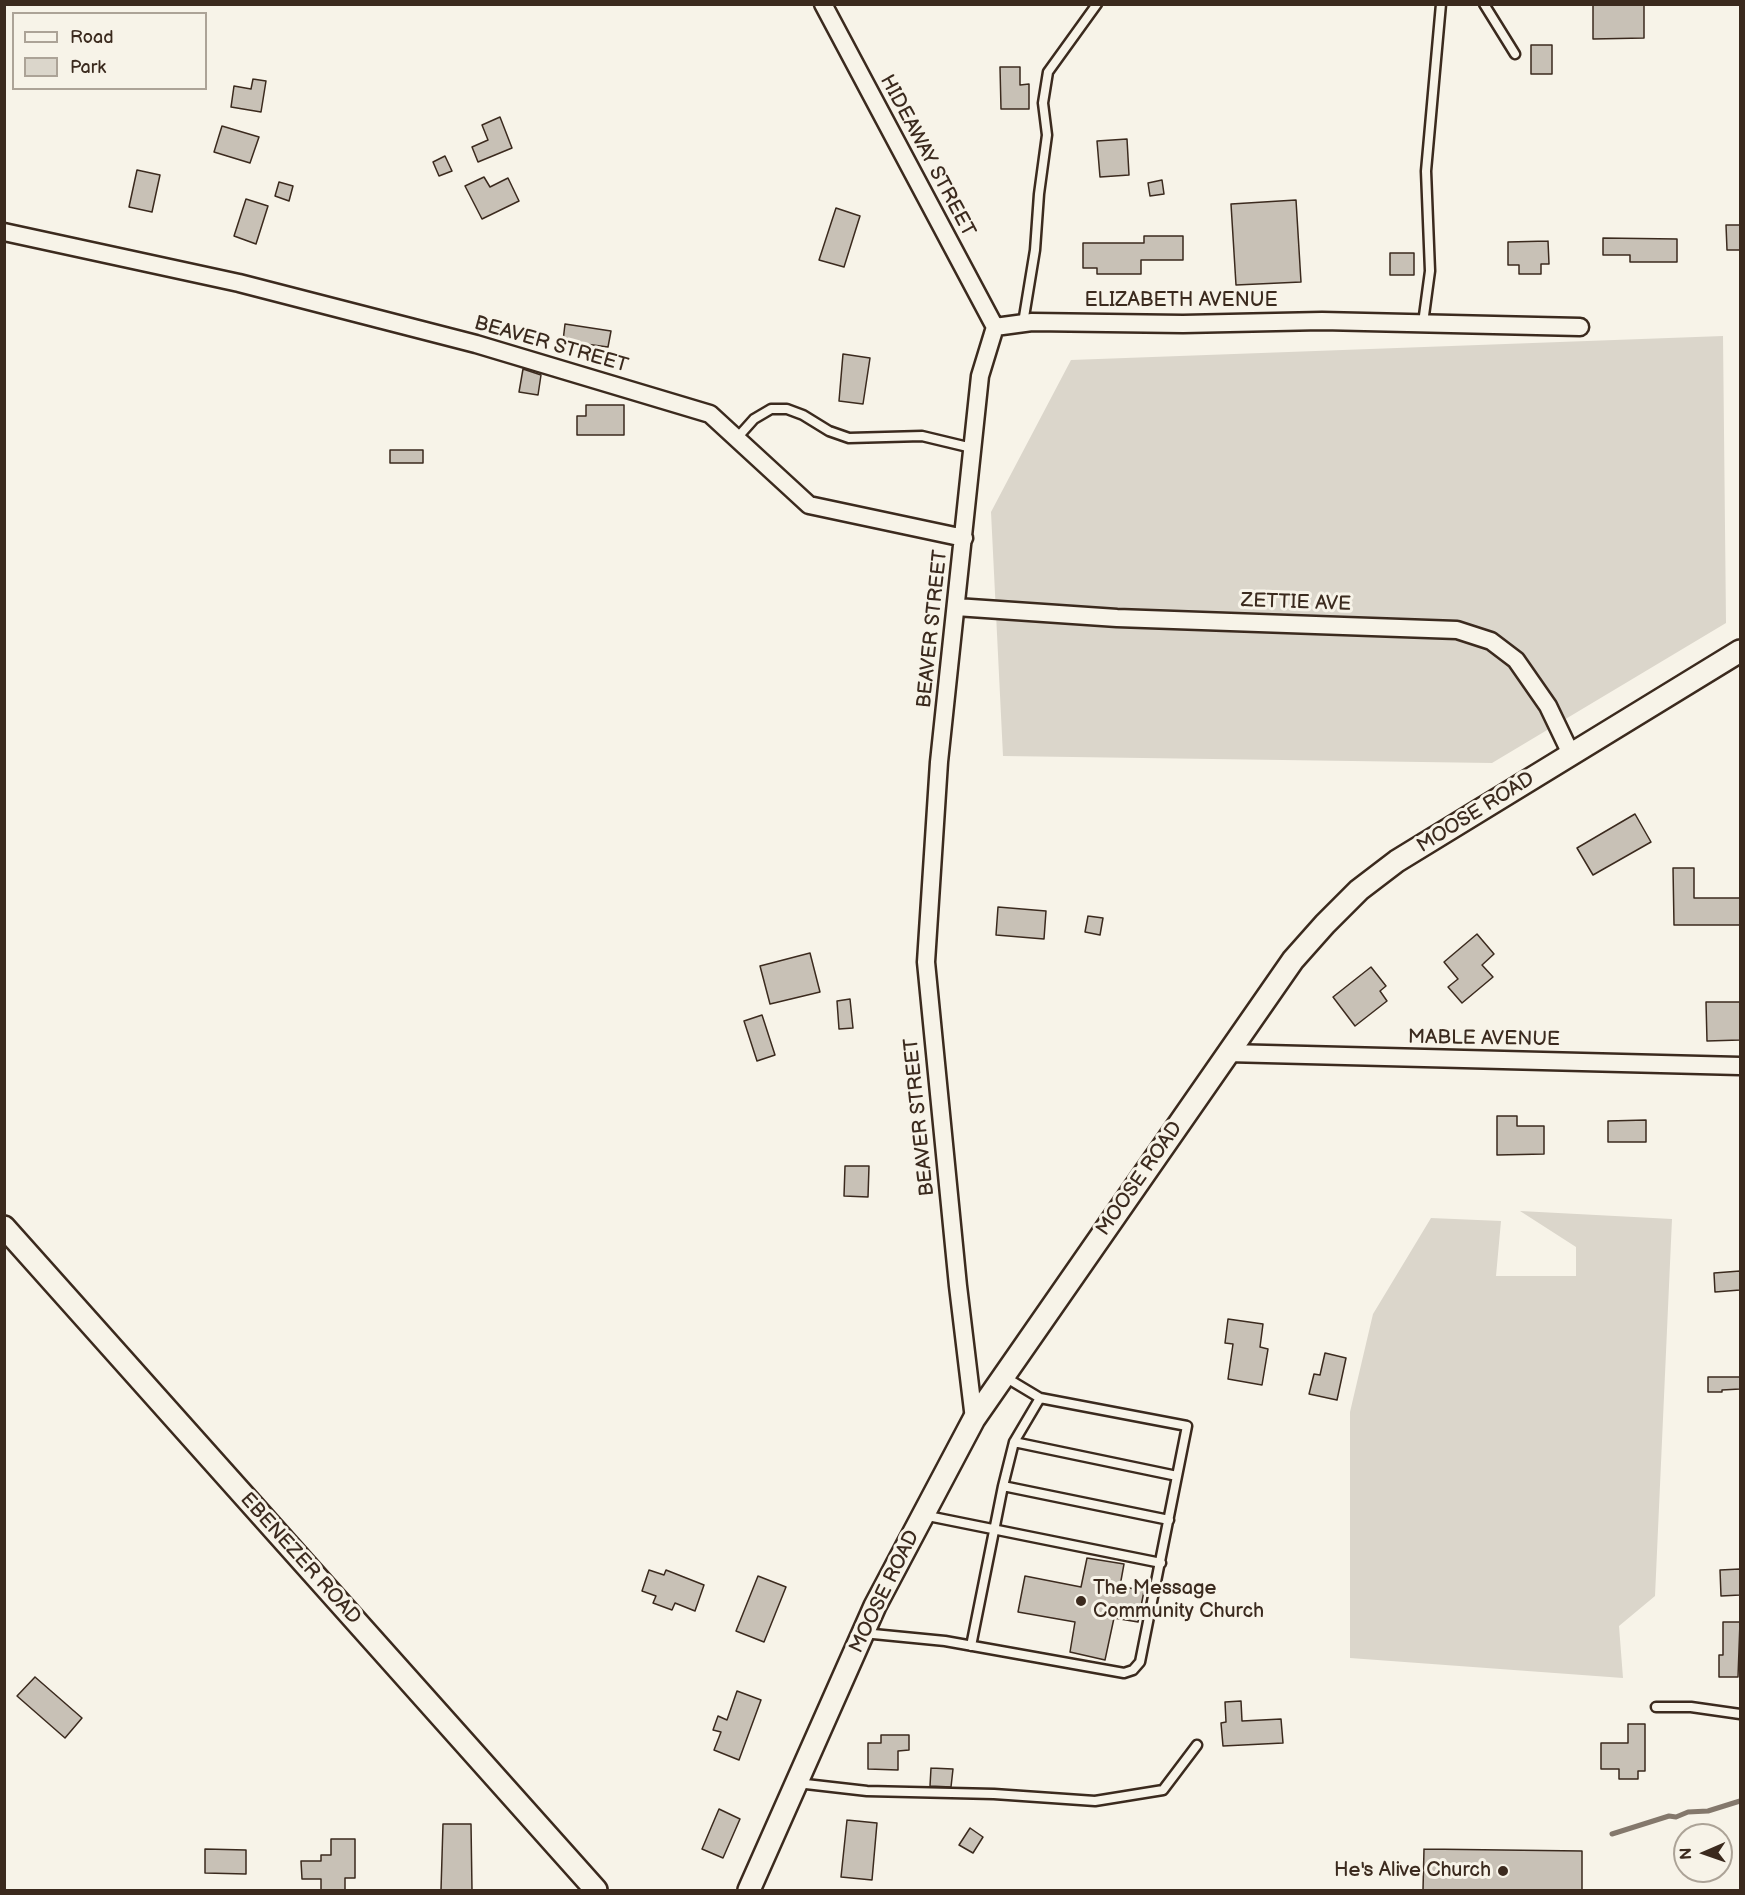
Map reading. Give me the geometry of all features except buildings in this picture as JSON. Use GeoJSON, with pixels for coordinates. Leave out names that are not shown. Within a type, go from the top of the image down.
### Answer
{"type":"FeatureCollection","features":[{"type":"Feature","properties":{"kind":"street","name":"HIDEAWAY STREET"},"geometry":{"type":"LineString","coordinates":[[823,4],[995,327]]}},
{"type":"Feature","properties":{"kind":"street","name":"BEAVER STREET"},"geometry":{"type":"LineString","coordinates":[[4,232],[239,283],[476,344],[710,414],[809,505],[964,538],[939,762],[926,962],[958,1286],[974,1419]]}},
{"type":"Feature","properties":{"kind":"street","name":"ELIZABETH AVENUE"},"geometry":{"type":"LineString","coordinates":[[995,327],[1023,323],[1183,324],[1322,321],[1580,327]]}},
{"type":"Feature","properties":{"kind":"street"},"geometry":{"type":"LineString","coordinates":[[964,538],[980,376],[995,327]]}},
{"type":"Feature","properties":{"kind":"street","name":"ZETTIE AVE"},"geometry":{"type":"LineString","coordinates":[[956,607],[1117,618],[1457,630],[1491,641],[1516,660],[1548,706],[1571,754]]}},
{"type":"Feature","properties":{"kind":"street","name":"MOOSE ROAD"},"geometry":{"type":"LineString","coordinates":[[749,1890],[875,1605],[974,1419],[1293,960],[1359,890],[1398,861],[1740,651]]}},
{"type":"Feature","properties":{"kind":"street","name":"MABLE AVENUE"},"geometry":{"type":"LineString","coordinates":[[1227,1053],[1740,1066]]}},
{"type":"Feature","properties":{"kind":"street","name":"EBENEZER ROAD"},"geometry":{"type":"LineString","coordinates":[[4,1227],[596,1890]]}},
{"type":"Feature","properties":{"kind":"lane"},"geometry":{"type":"LineString","coordinates":[[1023,323],[1035,250],[1039,194],[1047,135],[1043,103],[1048,72],[1097,4]]}},
{"type":"Feature","properties":{"kind":"lane"},"geometry":{"type":"LineString","coordinates":[[1423,323],[1430,272],[1426,171],[1441,4]]}},
{"type":"Feature","properties":{"kind":"lane"},"geometry":{"type":"LineString","coordinates":[[1484,4],[1515,54]]}},
{"type":"Feature","properties":{"kind":"lane"},"geometry":{"type":"LineString","coordinates":[[737,438],[754,419],[771,409],[787,409],[803,415],[829,431],[849,438],[922,436],[972,448]]}},
{"type":"Feature","properties":{"kind":"lane"},"geometry":{"type":"LineString","coordinates":[[863,1633],[971,1646],[1124,1673],[1133,1670],[1140,1662],[1187,1426],[1040,1398],[1003,1376]]}},
{"type":"Feature","properties":{"kind":"lane"},"geometry":{"type":"LineString","coordinates":[[971,1646],[1014,1442],[1040,1398]]}},
{"type":"Feature","properties":{"kind":"lane"},"geometry":{"type":"LineString","coordinates":[[1014,1442],[1177,1476]]}},
{"type":"Feature","properties":{"kind":"lane"},"geometry":{"type":"LineString","coordinates":[[1003,1486],[1169,1520]]}},
{"type":"Feature","properties":{"kind":"lane"},"geometry":{"type":"LineString","coordinates":[[923,1515],[1161,1563]]}},
{"type":"Feature","properties":{"kind":"lane"},"geometry":{"type":"LineString","coordinates":[[1656,1707],[1690,1707],[1740,1714]]}},
{"type":"Feature","properties":{"kind":"lane"},"geometry":{"type":"LineString","coordinates":[[796,1783],[867,1791],[994,1794],[1095,1801],[1163,1790],[1197,1745]]}},
{"type":"Feature","properties":{"kind":"green space"},"geometry":{"type":"Polygon","coordinates":[[[1723,336],[1726,623],[1492,763],[1003,756],[991,512],[1071,360],[1723,336]]]}},
{"type":"Feature","properties":{"kind":"green space"},"geometry":{"type":"Polygon","coordinates":[[[1520,1211],[1672,1219],[1655,1596],[1619,1626],[1623,1678],[1350,1658],[1350,1412],[1373,1314],[1431,1218],[1501,1221],[1496,1276],[1576,1276],[1576,1247],[1520,1211]]]}},
{"type":"Feature","properties":{"kind":"waterway"},"geometry":{"type":"LineString","coordinates":[[1612,1834],[1669,1816],[1676,1817],[1688,1812],[1708,1811],[1740,1801]]}},
{"type":"Feature","properties":{"kind":"place","name":"The Message Community Church"},"geometry":{"type":"Point","coordinates":[1081,1601]}},
{"type":"Feature","properties":{"kind":"place","name":"He's Alive Church"},"geometry":{"type":"Point","coordinates":[1503,1871]}}]}
